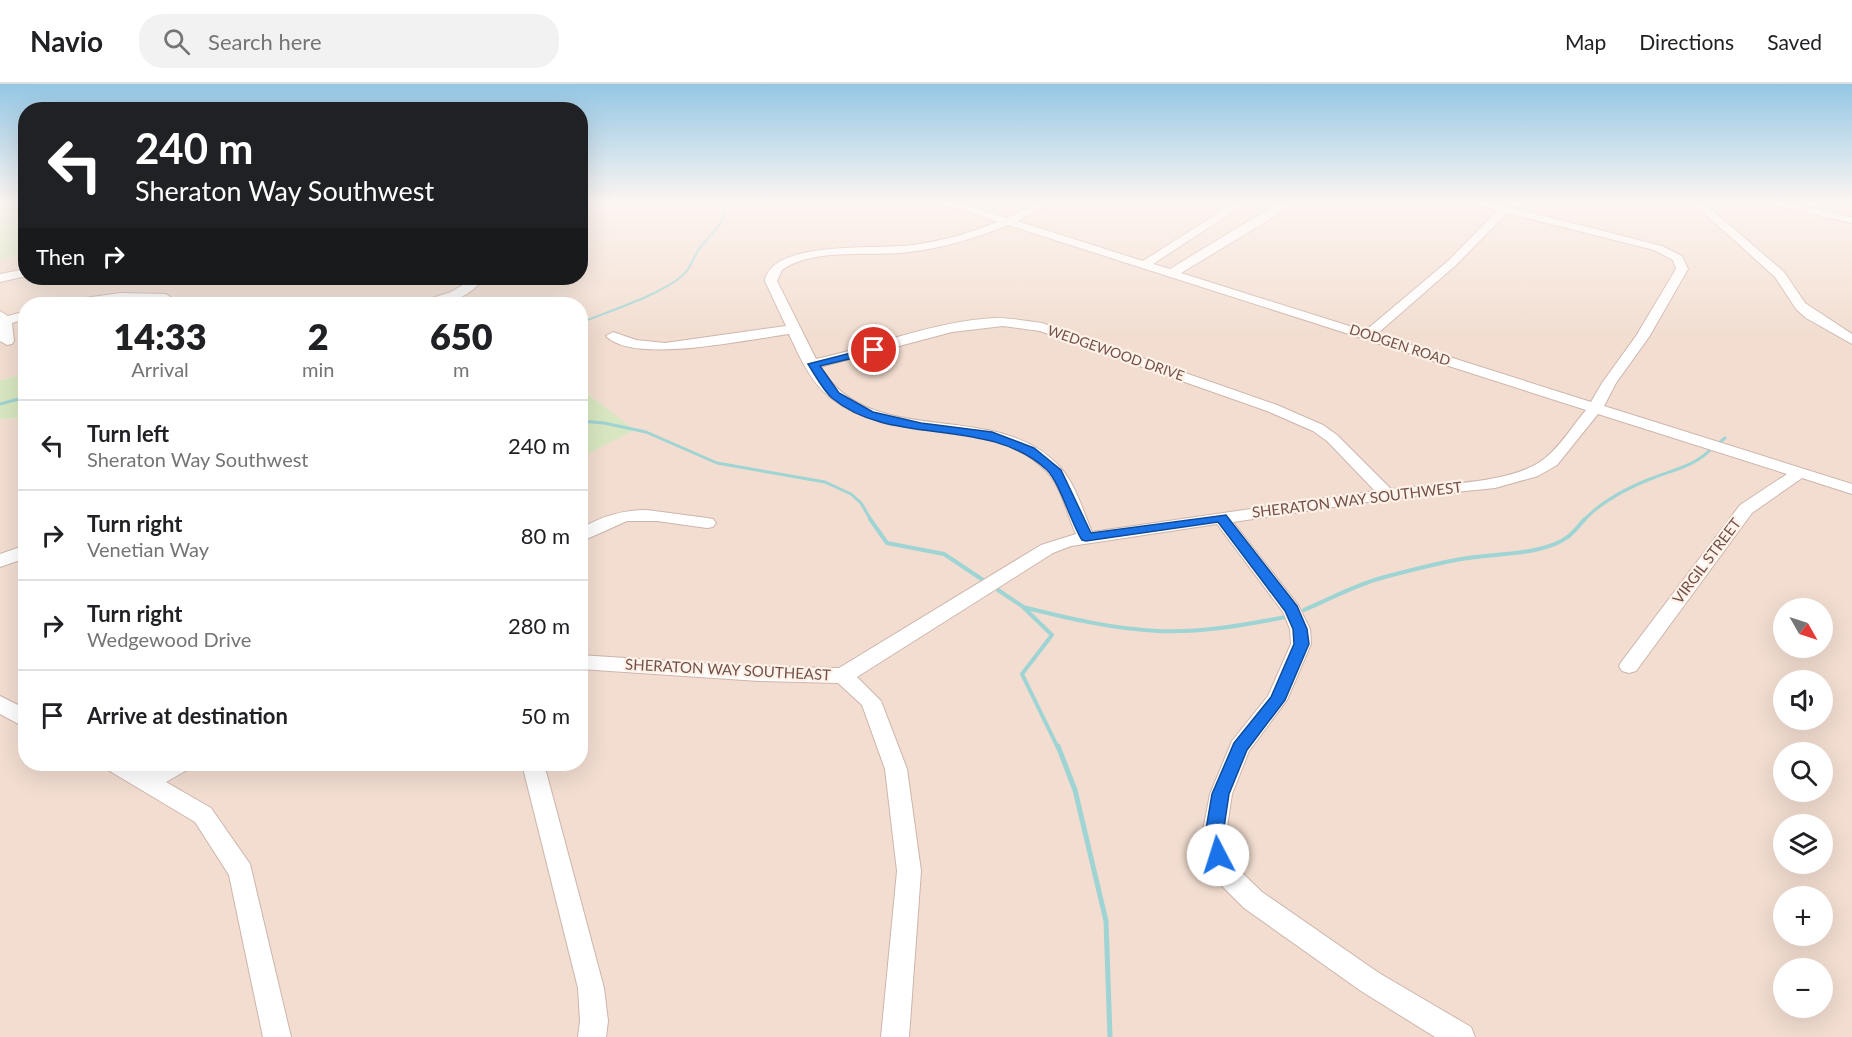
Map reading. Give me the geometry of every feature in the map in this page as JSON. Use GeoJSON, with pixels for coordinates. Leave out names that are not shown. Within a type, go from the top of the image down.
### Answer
{"type":"FeatureCollection","features":[{"type":"Feature","properties":{"kind":"street"},"geometry":{"type":"LineString","coordinates":[[916,247],[813,255],[783,264],[774,270],[771,281],[793,330],[813,364],[836,395],[869,414],[921,426],[992,435],[1030,451],[1055,470],[1086,537]]}},
{"type":"Feature","properties":{"kind":"street","name":"DODGEN ROAD"},"geometry":{"type":"LineString","coordinates":[[1090,247],[1852,489]]}},
{"type":"Feature","properties":{"kind":"street"},"geometry":{"type":"LineString","coordinates":[[1144,265],[1171,247]]}},
{"type":"Feature","properties":{"kind":"street"},"geometry":{"type":"LineString","coordinates":[[1172,273],[1215,247]]}},
{"type":"Feature","properties":{"kind":"street"},"geometry":{"type":"LineString","coordinates":[[1368,335],[1467,247]]}},
{"type":"Feature","properties":{"kind":"street","name":"SHERATON WAY SOUTHWEST"},"geometry":{"type":"LineString","coordinates":[[962,603],[1047,549],[1086,537],[1387,494],[1495,483],[1532,473],[1551,462],[1596,407],[1609,383],[1642,337],[1682,269],[1678,258],[1653,247]]}},
{"type":"Feature","properties":{"kind":"street"},"geometry":{"type":"LineString","coordinates":[[1749,247],[1780,275],[1800,306],[1852,340]]}},
{"type":"Feature","properties":{"kind":"street"},"geometry":{"type":"LineString","coordinates":[[0,278],[18,274]]}},
{"type":"Feature","properties":{"kind":"street"},"geometry":{"type":"LineString","coordinates":[[449,297],[472,285]]}},
{"type":"Feature","properties":{"kind":"street"},"geometry":{"type":"LineString","coordinates":[[7,341],[3,318],[18,316]]}},
{"type":"Feature","properties":{"kind":"street","name":"WEDGEWOOD DRIVE"},"geometry":{"type":"LineString","coordinates":[[813,364],[851,357],[897,343],[977,324],[1015,323],[1042,327],[1261,404],[1318,428],[1332,438],[1387,494]]}},
{"type":"Feature","properties":{"kind":"street"},"geometry":{"type":"LineString","coordinates":[[613,336],[634,344],[665,347],[793,330]]}},
{"type":"Feature","properties":{"kind":"street","name":"VIRGIL STREET"},"geometry":{"type":"LineString","coordinates":[[1629,666],[1746,509],[1800,472]]}},
{"type":"Feature","properties":{"kind":"street"},"geometry":{"type":"LineString","coordinates":[[588,533],[607,522],[626,516],[649,516],[707,523]]}},
{"type":"Feature","properties":{"kind":"street"},"geometry":{"type":"LineString","coordinates":[[1221,518],[1292,610],[1300,629],[1301,644],[1277,700],[1240,747],[1221,794],[1213,841],[1223,870],[1253,900],[1370,982],[1461,1037]]}},
{"type":"Feature","properties":{"kind":"street"},"geometry":{"type":"LineString","coordinates":[[0,561],[18,554]]}},
{"type":"Feature","properties":{"kind":"street","name":"SHERATON WAY SOUTHEAST"},"geometry":{"type":"LineString","coordinates":[[588,663],[759,674],[843,676],[962,603]]}},
{"type":"Feature","properties":{"kind":"street"},"geometry":{"type":"LineString","coordinates":[[843,676],[871,701],[896,769],[909,871],[895,1037]]}},
{"type":"Feature","properties":{"kind":"street"},"geometry":{"type":"LineString","coordinates":[[0,704],[18,715]]}},
{"type":"Feature","properties":{"kind":"street"},"geometry":{"type":"LineString","coordinates":[[129,771],[203,815],[241,872],[277,1037]]}},
{"type":"Feature","properties":{"kind":"street"},"geometry":{"type":"LineString","coordinates":[[148,781],[166,771]]}},
{"type":"Feature","properties":{"kind":"street"},"geometry":{"type":"LineString","coordinates":[[535,771],[591,988],[594,1021],[592,1037]]}},
{"type":"Feature","properties":{"kind":"shaded area"},"geometry":{"type":"Polygon","coordinates":[[[588,247],[1852,247],[1852,1037],[0,1037],[0,419],[18,418],[18,771],[588,771],[588,453],[634,430],[588,394],[588,297],[18,297],[18,376],[0,380],[0,260],[18,256],[18,285],[588,285],[588,247]]]}},
{"type":"Feature","properties":{"kind":"green space"},"geometry":{"type":"Polygon","coordinates":[[[0,247],[18,247],[18,256],[0,260],[0,247]]]}},
{"type":"Feature","properties":{"kind":"green space"},"geometry":{"type":"Polygon","coordinates":[[[18,376],[18,418],[0,419],[0,380],[18,376]]]}},
{"type":"Feature","properties":{"kind":"green space"},"geometry":{"type":"Polygon","coordinates":[[[588,394],[635,430],[588,453],[588,394]]]}},
{"type":"Feature","properties":{"kind":"waterway"},"geometry":{"type":"LineString","coordinates":[[588,320],[647,296],[672,283],[688,269],[700,247]]}},
{"type":"Feature","properties":{"kind":"waterway"},"geometry":{"type":"LineString","coordinates":[[0,404],[18,399]]}},
{"type":"Feature","properties":{"kind":"waterway"},"geometry":{"type":"LineString","coordinates":[[588,422],[646,432],[717,463],[825,482],[851,494],[861,503],[871,520]]}},
{"type":"Feature","properties":{"kind":"waterway"},"geometry":{"type":"LineString","coordinates":[[1720,442],[1725,438]]}},
{"type":"Feature","properties":{"kind":"waterway"},"geometry":{"type":"LineString","coordinates":[[1584,520],[1614,496],[1691,463],[1712,448]]}},
{"type":"Feature","properties":{"kind":"waterway"},"geometry":{"type":"LineString","coordinates":[[870,519],[887,543],[944,554],[983,580]]}},
{"type":"Feature","properties":{"kind":"waterway"},"geometry":{"type":"LineString","coordinates":[[1304,610],[1381,578],[1461,559],[1517,553],[1546,547],[1569,536],[1584,520]]}},
{"type":"Feature","properties":{"kind":"waterway"},"geometry":{"type":"LineString","coordinates":[[998,590],[1023,607]]}},
{"type":"Feature","properties":{"kind":"waterway"},"geometry":{"type":"LineString","coordinates":[[1023,607],[1073,619],[1158,631],[1206,630],[1286,617]]}},
{"type":"Feature","properties":{"kind":"waterway"},"geometry":{"type":"LineString","coordinates":[[1023,607],[1052,635],[1022,674],[1058,748]]}},
{"type":"Feature","properties":{"kind":"waterway"},"geometry":{"type":"LineString","coordinates":[[1058,746],[1075,790],[1106,921],[1110,1037]]}},
{"type":"Feature","properties":{"kind":"route"},"geometry":{"type":"LineString","coordinates":[[874,350],[813,364],[836,395],[869,414],[921,426],[992,435],[1016,443],[1030,451],[1055,470],[1086,537],[1221,518],[1292,610],[1300,629],[1301,644],[1277,700],[1240,747],[1221,794],[1213,841],[1218,855]]}}]}
